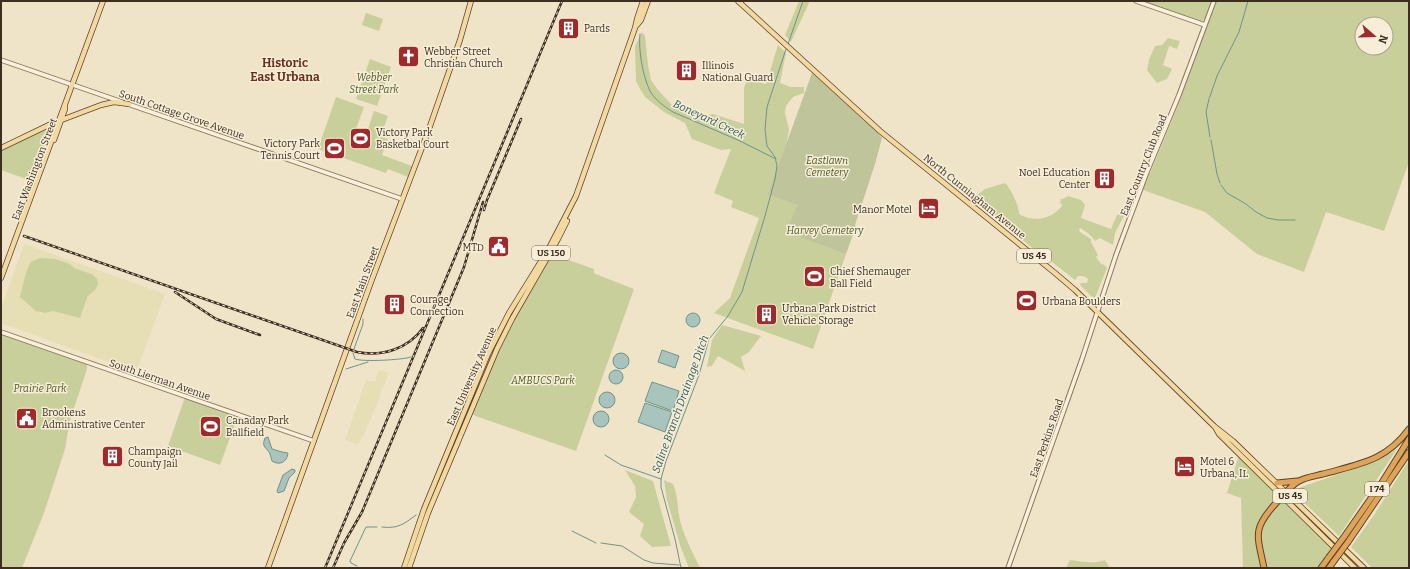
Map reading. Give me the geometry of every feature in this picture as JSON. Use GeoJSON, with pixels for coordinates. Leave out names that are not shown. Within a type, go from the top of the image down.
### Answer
{"type":"FeatureCollection","features":[{"type":"Feature","properties":{"kind":"highway"},"geometry":{"type":"LineString","coordinates":[[1277,483],[1298,481],[1381,456],[1397,444],[1409,429]]}},
{"type":"Feature","properties":{"kind":"highway","name":"I 74"},"geometry":{"type":"LineString","coordinates":[[1321,568],[1381,484],[1409,440]]}},
{"type":"Feature","properties":{"kind":"highway","name":"I 74"},"geometry":{"type":"LineString","coordinates":[[1329,568],[1383,492],[1409,452]]}},
{"type":"Feature","properties":{"kind":"highway"},"geometry":{"type":"LineString","coordinates":[[1264,568],[1258,539],[1259,530],[1264,518],[1284,494],[1298,481]]}},
{"type":"Feature","properties":{"kind":"main road","name":"East Washington Street"},"geometry":{"type":"LineString","coordinates":[[1,284],[60,121],[62,108],[65,105],[103,1]]}},
{"type":"Feature","properties":{"kind":"main road","name":"East Main Street"},"geometry":{"type":"LineString","coordinates":[[268,568],[460,40],[471,1]]}},
{"type":"Feature","properties":{"kind":"main road","name":"East University Avenue"},"geometry":{"type":"LineString","coordinates":[[409,568],[430,508],[497,349],[512,319],[568,219],[636,26],[643,1]]}},
{"type":"Feature","properties":{"kind":"main road","name":"East University Avenue"},"geometry":{"type":"LineString","coordinates":[[636,26],[641,20],[648,1]]}},
{"type":"Feature","properties":{"kind":"main road","name":"North Cunningham Avenue"},"geometry":{"type":"LineString","coordinates":[[738,1],[880,131],[1049,268],[1098,312],[1214,426],[1228,435],[1277,483],[1284,494],[1355,568]]}},
{"type":"Feature","properties":{"kind":"main road"},"geometry":{"type":"LineString","coordinates":[[1,148],[45,127],[108,103],[118,102],[129,104]]}},
{"type":"Feature","properties":{"kind":"main road","name":"East Washington Street"},"geometry":{"type":"LineString","coordinates":[[1,278],[53,134],[60,121]]}},
{"type":"Feature","properties":{"kind":"main road"},"geometry":{"type":"LineString","coordinates":[[45,127],[51,130],[53,134]]}},
{"type":"Feature","properties":{"kind":"main road","name":"East University Avenue"},"geometry":{"type":"LineString","coordinates":[[404,568],[424,510],[492,347],[517,299],[548,251],[574,201]]}},
{"type":"Feature","properties":{"kind":"main road","name":"North Cunningham Avenue"},"geometry":{"type":"LineString","coordinates":[[1214,426],[1219,434],[1364,568]]}},
{"type":"Feature","properties":{"kind":"street"},"geometry":{"type":"LineString","coordinates":[[1136,1],[1205,25]]}},
{"type":"Feature","properties":{"kind":"street","name":"East Country Club Road"},"geometry":{"type":"LineString","coordinates":[[1098,312],[1116,255],[1147,172],[1175,106],[1214,1]]}},
{"type":"Feature","properties":{"kind":"street","name":"South Cottage Grove Avenue"},"geometry":{"type":"LineString","coordinates":[[1,60],[402,199]]}},
{"type":"Feature","properties":{"kind":"street","name":"East Perkins Road"},"geometry":{"type":"LineString","coordinates":[[1008,568],[1098,312]]}},
{"type":"Feature","properties":{"kind":"street","name":"South Lierman Avenue"},"geometry":{"type":"LineString","coordinates":[[1,332],[314,441]]}},
{"type":"Feature","properties":{"kind":"shaded area"},"geometry":{"type":"Polygon","coordinates":[[[24,244],[165,294],[136,372],[1,323],[1,309],[24,244]],[[70,264],[26,276],[20,297],[45,313],[53,311],[82,315],[88,296],[95,290],[92,274],[74,268],[70,264]]]}},
{"type":"Feature","properties":{"kind":"shaded area"},"geometry":{"type":"Polygon","coordinates":[[[379,370],[388,373],[385,384],[381,390],[380,397],[361,441],[357,444],[345,440],[366,380],[375,382],[379,370]]]}},
{"type":"Feature","properties":{"kind":"green space"},"geometry":{"type":"Polygon","coordinates":[[[799,1],[810,1],[791,42],[785,35],[799,1]]]}},
{"type":"Feature","properties":{"kind":"green space"},"geometry":{"type":"Polygon","coordinates":[[[1143,1],[1212,1],[1206,18],[1201,21],[1143,1]]]}},
{"type":"Feature","properties":{"kind":"green space"},"geometry":{"type":"Polygon","coordinates":[[[1216,1],[1409,1],[1409,162],[1384,231],[1326,212],[1304,272],[1257,254],[1205,212],[1143,190],[1172,120],[1216,1]]]}},
{"type":"Feature","properties":{"kind":"green space"},"geometry":{"type":"Polygon","coordinates":[[[366,13],[383,19],[379,31],[362,25],[366,13]]]}},
{"type":"Feature","properties":{"kind":"green space"},"geometry":{"type":"Polygon","coordinates":[[[642,32],[645,36],[651,80],[673,106],[702,116],[713,114],[744,124],[744,87],[748,79],[766,84],[778,45],[786,53],[780,83],[791,87],[804,87],[804,93],[793,97],[786,106],[785,113],[789,129],[783,164],[797,204],[796,206],[846,254],[813,349],[714,313],[730,298],[759,218],[731,207],[733,201],[714,193],[731,149],[721,150],[692,139],[685,123],[664,112],[645,97],[636,81],[635,46],[642,32]]]}},
{"type":"Feature","properties":{"kind":"green space"},"geometry":{"type":"Polygon","coordinates":[[[1168,38],[1180,41],[1177,49],[1169,46],[1163,65],[1172,69],[1167,79],[1157,83],[1147,70],[1149,60],[1155,46],[1162,45],[1168,38]]]}},
{"type":"Feature","properties":{"kind":"green space","name":"Webber Street Park"},"geometry":{"type":"Polygon","coordinates":[[[370,59],[391,67],[377,106],[356,99],[370,59]]]}},
{"type":"Feature","properties":{"kind":"green space","name":"Eastlawn Cemetery"},"geometry":{"type":"Polygon","coordinates":[[[812,73],[882,138],[855,225],[856,226],[846,254],[787,232],[797,205],[768,194],[812,73]]]}},
{"type":"Feature","properties":{"kind":"green space"},"geometry":{"type":"Polygon","coordinates":[[[336,97],[364,107],[356,129],[367,132],[374,111],[388,116],[381,136],[388,139],[382,155],[412,166],[408,177],[388,169],[386,173],[318,149],[336,97]]]}},
{"type":"Feature","properties":{"kind":"green space"},"geometry":{"type":"Polygon","coordinates":[[[45,130],[50,131],[32,181],[1,170],[1,150],[45,130]]]}},
{"type":"Feature","properties":{"kind":"green space"},"geometry":{"type":"Polygon","coordinates":[[[1005,183],[1014,198],[1019,214],[1025,217],[1037,219],[1048,217],[1062,206],[1062,204],[1060,204],[1061,199],[1068,196],[1081,200],[1085,205],[1081,218],[1111,229],[1117,215],[1122,213],[1123,216],[1124,213],[1125,214],[1115,233],[1113,245],[1100,238],[1095,241],[1087,232],[1080,228],[1079,229],[1080,232],[1091,239],[1091,242],[1098,255],[1096,257],[1102,265],[1103,264],[1107,268],[1095,298],[1080,285],[1081,283],[1087,283],[1087,278],[1084,276],[1078,276],[1075,280],[1031,247],[973,198],[985,189],[1005,183]]]}},
{"type":"Feature","properties":{"kind":"green space","name":"AMBUCS Park"},"geometry":{"type":"Polygon","coordinates":[[[551,252],[594,269],[594,273],[598,275],[634,289],[576,451],[470,414],[497,349],[551,252]]]}},
{"type":"Feature","properties":{"kind":"green space"},"geometry":{"type":"Polygon","coordinates":[[[41,258],[55,259],[70,264],[74,268],[92,274],[97,279],[98,285],[88,296],[80,318],[53,311],[45,313],[36,311],[20,297],[29,264],[32,261],[41,258]]]}},
{"type":"Feature","properties":{"kind":"green space"},"geometry":{"type":"Polygon","coordinates":[[[722,325],[761,336],[749,352],[741,357],[745,371],[718,356],[712,366],[707,367],[712,340],[722,325]]]}},
{"type":"Feature","properties":{"kind":"green space","name":"Prairie Park"},"geometry":{"type":"Polygon","coordinates":[[[1,334],[87,365],[70,420],[65,449],[44,513],[22,568],[1,568],[1,334]]]}},
{"type":"Feature","properties":{"kind":"green space"},"geometry":{"type":"Polygon","coordinates":[[[185,397],[238,416],[220,465],[168,446],[185,397]]]}},
{"type":"Feature","properties":{"kind":"green space"},"geometry":{"type":"Polygon","coordinates":[[[1397,449],[1339,536],[1292,491],[1377,461],[1397,449]]]}},
{"type":"Feature","properties":{"kind":"green space"},"geometry":{"type":"Polygon","coordinates":[[[1239,455],[1274,492],[1275,497],[1273,504],[1261,517],[1257,527],[1257,544],[1262,568],[1243,568],[1241,498],[1227,493],[1239,455]]]}},
{"type":"Feature","properties":{"kind":"green space"},"geometry":{"type":"Polygon","coordinates":[[[1409,460],[1409,568],[1372,568],[1351,547],[1374,515],[1409,460]]]}},
{"type":"Feature","properties":{"kind":"green space"},"geometry":{"type":"Polygon","coordinates":[[[625,470],[653,481],[671,546],[652,547],[640,536],[644,524],[629,512],[636,497],[635,486],[625,470]]]}},
{"type":"Feature","properties":{"kind":"green space"},"geometry":{"type":"Polygon","coordinates":[[[664,480],[673,484],[675,488],[682,528],[700,568],[689,568],[681,548],[667,500],[664,480]]]}},
{"type":"Feature","properties":{"kind":"green space"},"geometry":{"type":"Polygon","coordinates":[[[1281,501],[1332,548],[1317,568],[1266,568],[1261,543],[1262,524],[1265,518],[1281,501]]]}},
{"type":"Feature","properties":{"kind":"green space"},"geometry":{"type":"Polygon","coordinates":[[[1070,560],[1092,562],[1105,560],[1110,568],[1066,568],[1070,560]]]}},
{"type":"Feature","properties":{"kind":"water"},"geometry":{"type":"Polygon","coordinates":[[[690,313],[696,313],[700,317],[700,323],[696,327],[690,327],[686,323],[686,317],[690,313]]]}},
{"type":"Feature","properties":{"kind":"water"},"geometry":{"type":"Polygon","coordinates":[[[662,350],[679,356],[675,368],[658,362],[662,350]]]}},
{"type":"Feature","properties":{"kind":"water"},"geometry":{"type":"Polygon","coordinates":[[[621,353],[628,358],[629,361],[624,368],[621,369],[614,364],[613,361],[618,354],[621,353]]]}},
{"type":"Feature","properties":{"kind":"water"},"geometry":{"type":"Polygon","coordinates":[[[613,370],[619,370],[623,374],[623,380],[619,384],[613,384],[609,380],[609,374],[613,370]]]}},
{"type":"Feature","properties":{"kind":"water"},"geometry":{"type":"Polygon","coordinates":[[[652,382],[679,391],[673,411],[645,401],[652,382]]]}},
{"type":"Feature","properties":{"kind":"water"},"geometry":{"type":"Polygon","coordinates":[[[607,392],[614,397],[615,400],[610,407],[607,408],[600,403],[599,400],[604,393],[607,392]]]}},
{"type":"Feature","properties":{"kind":"water"},"geometry":{"type":"Polygon","coordinates":[[[645,403],[672,412],[665,432],[638,422],[645,403]]]}},
{"type":"Feature","properties":{"kind":"water"},"geometry":{"type":"Polygon","coordinates":[[[601,411],[608,416],[609,419],[604,426],[601,427],[594,422],[593,419],[598,412],[601,411]]]}},
{"type":"Feature","properties":{"kind":"water"},"geometry":{"type":"Polygon","coordinates":[[[268,437],[272,449],[288,453],[285,461],[278,463],[272,461],[264,444],[265,438],[268,437]]]}},
{"type":"Feature","properties":{"kind":"water"},"geometry":{"type":"Polygon","coordinates":[[[292,469],[295,470],[295,472],[289,478],[284,491],[278,493],[277,491],[283,475],[292,469]]]}},
{"type":"Feature","properties":{"kind":"waterway","name":"Saline Branch Drainage Ditch"},"geometry":{"type":"LineString","coordinates":[[788,44],[803,1]]}},
{"type":"Feature","properties":{"kind":"waterway"},"geometry":{"type":"LineString","coordinates":[[1210,137],[1206,112],[1209,99],[1217,76],[1239,32],[1248,1]]}},
{"type":"Feature","properties":{"kind":"waterway","name":"Boneyard Creek"},"geometry":{"type":"LineString","coordinates":[[640,34],[640,55],[643,71],[650,91],[657,100],[673,112],[740,141],[776,159]]}},
{"type":"Feature","properties":{"kind":"waterway","name":"Saline Branch Drainage Ditch"},"geometry":{"type":"LineString","coordinates":[[681,568],[661,487],[661,479],[666,461],[699,375],[709,339],[728,316],[742,292],[765,216],[777,166],[775,157],[767,146],[765,129],[767,107],[786,49]]}},
{"type":"Feature","properties":{"kind":"waterway"},"geometry":{"type":"LineString","coordinates":[[1211,140],[1220,183]]}},
{"type":"Feature","properties":{"kind":"waterway"},"geometry":{"type":"LineString","coordinates":[[1221,185],[1227,193],[1267,218],[1278,220],[1295,220]]}},
{"type":"Feature","properties":{"kind":"waterway"},"geometry":{"type":"LineString","coordinates":[[354,349],[363,324],[363,319]]}},
{"type":"Feature","properties":{"kind":"waterway"},"geometry":{"type":"LineString","coordinates":[[353,353],[355,359],[359,360],[391,360],[411,357]]}},
{"type":"Feature","properties":{"kind":"waterway"},"geometry":{"type":"LineString","coordinates":[[346,369],[368,362]]}},
{"type":"Feature","properties":{"kind":"waterway"},"geometry":{"type":"LineString","coordinates":[[605,455],[621,465],[661,479]]}},
{"type":"Feature","properties":{"kind":"waterway"},"geometry":{"type":"LineString","coordinates":[[382,527],[400,525],[416,515]]}},
{"type":"Feature","properties":{"kind":"waterway"},"geometry":{"type":"LineString","coordinates":[[357,566],[350,561],[366,527],[377,527]]}},
{"type":"Feature","properties":{"kind":"waterway"},"geometry":{"type":"LineString","coordinates":[[572,531],[596,543]]}},
{"type":"Feature","properties":{"kind":"waterway"},"geometry":{"type":"LineString","coordinates":[[601,543],[622,546],[644,560],[653,563],[679,565]]}},
{"type":"Feature","properties":{"kind":"railway"},"geometry":{"type":"LineString","coordinates":[[325,568],[562,1]]}},
{"type":"Feature","properties":{"kind":"railway"},"geometry":{"type":"LineString","coordinates":[[484,210],[521,119]]}},
{"type":"Feature","properties":{"kind":"railway"},"geometry":{"type":"LineString","coordinates":[[333,568],[344,543],[362,512],[464,267],[483,202]]}},
{"type":"Feature","properties":{"kind":"railway"},"geometry":{"type":"LineString","coordinates":[[24,236],[357,352],[376,353],[394,350],[410,341],[423,328]]}},
{"type":"Feature","properties":{"kind":"railway"},"geometry":{"type":"LineString","coordinates":[[175,292],[216,319],[260,335]]}},
{"type":"Feature","properties":{"kind":"place","name":"Pards"},"geometry":{"type":"Point","coordinates":[568,28]}},
{"type":"Feature","properties":{"kind":"place","name":"Webber Street Christian Church"},"geometry":{"type":"Point","coordinates":[409,57]}},
{"type":"Feature","properties":{"kind":"place","name":"Illinois National Guard"},"geometry":{"type":"Point","coordinates":[686,71]}},
{"type":"Feature","properties":{"kind":"place","name":"Victory Park Basketbal Court"},"geometry":{"type":"Point","coordinates":[360,138]}},
{"type":"Feature","properties":{"kind":"place","name":"Victory Park Tennis Court"},"geometry":{"type":"Point","coordinates":[335,149]}},
{"type":"Feature","properties":{"kind":"place","name":"Noel Education Center"},"geometry":{"type":"Point","coordinates":[1105,178]}},
{"type":"Feature","properties":{"kind":"place","name":"Manor Motel"},"geometry":{"type":"Point","coordinates":[928,209]}},
{"type":"Feature","properties":{"kind":"place","name":"MTD"},"geometry":{"type":"Point","coordinates":[499,247]}},
{"type":"Feature","properties":{"kind":"place","name":"Chief Shemauger Ball Field"},"geometry":{"type":"Point","coordinates":[815,277]}},
{"type":"Feature","properties":{"kind":"place","name":"Urbana Boulders"},"geometry":{"type":"Point","coordinates":[1026,301]}},
{"type":"Feature","properties":{"kind":"place","name":"Courage Connection"},"geometry":{"type":"Point","coordinates":[394,305]}},
{"type":"Feature","properties":{"kind":"place","name":"Urbana Park District Vehicle Storage"},"geometry":{"type":"Point","coordinates":[766,314]}},
{"type":"Feature","properties":{"kind":"place","name":"Brookens Administrative Center"},"geometry":{"type":"Point","coordinates":[26,418]}},
{"type":"Feature","properties":{"kind":"place","name":"Canaday Park Ballfield"},"geometry":{"type":"Point","coordinates":[210,426]}},
{"type":"Feature","properties":{"kind":"place","name":"Champaign County Jail"},"geometry":{"type":"Point","coordinates":[113,457]}},
{"type":"Feature","properties":{"kind":"place","name":"Motel 6 Urbana, IL"},"geometry":{"type":"Point","coordinates":[1185,467]}},
{"type":"Feature","properties":{"kind":"district","name":"Historic East Urbana"},"geometry":{"type":"Point","coordinates":[285,70]}},
{"type":"Feature","properties":{"kind":"park label","name":"Harvey Cemetery"},"geometry":{"type":"Point","coordinates":[825,230]}}]}
